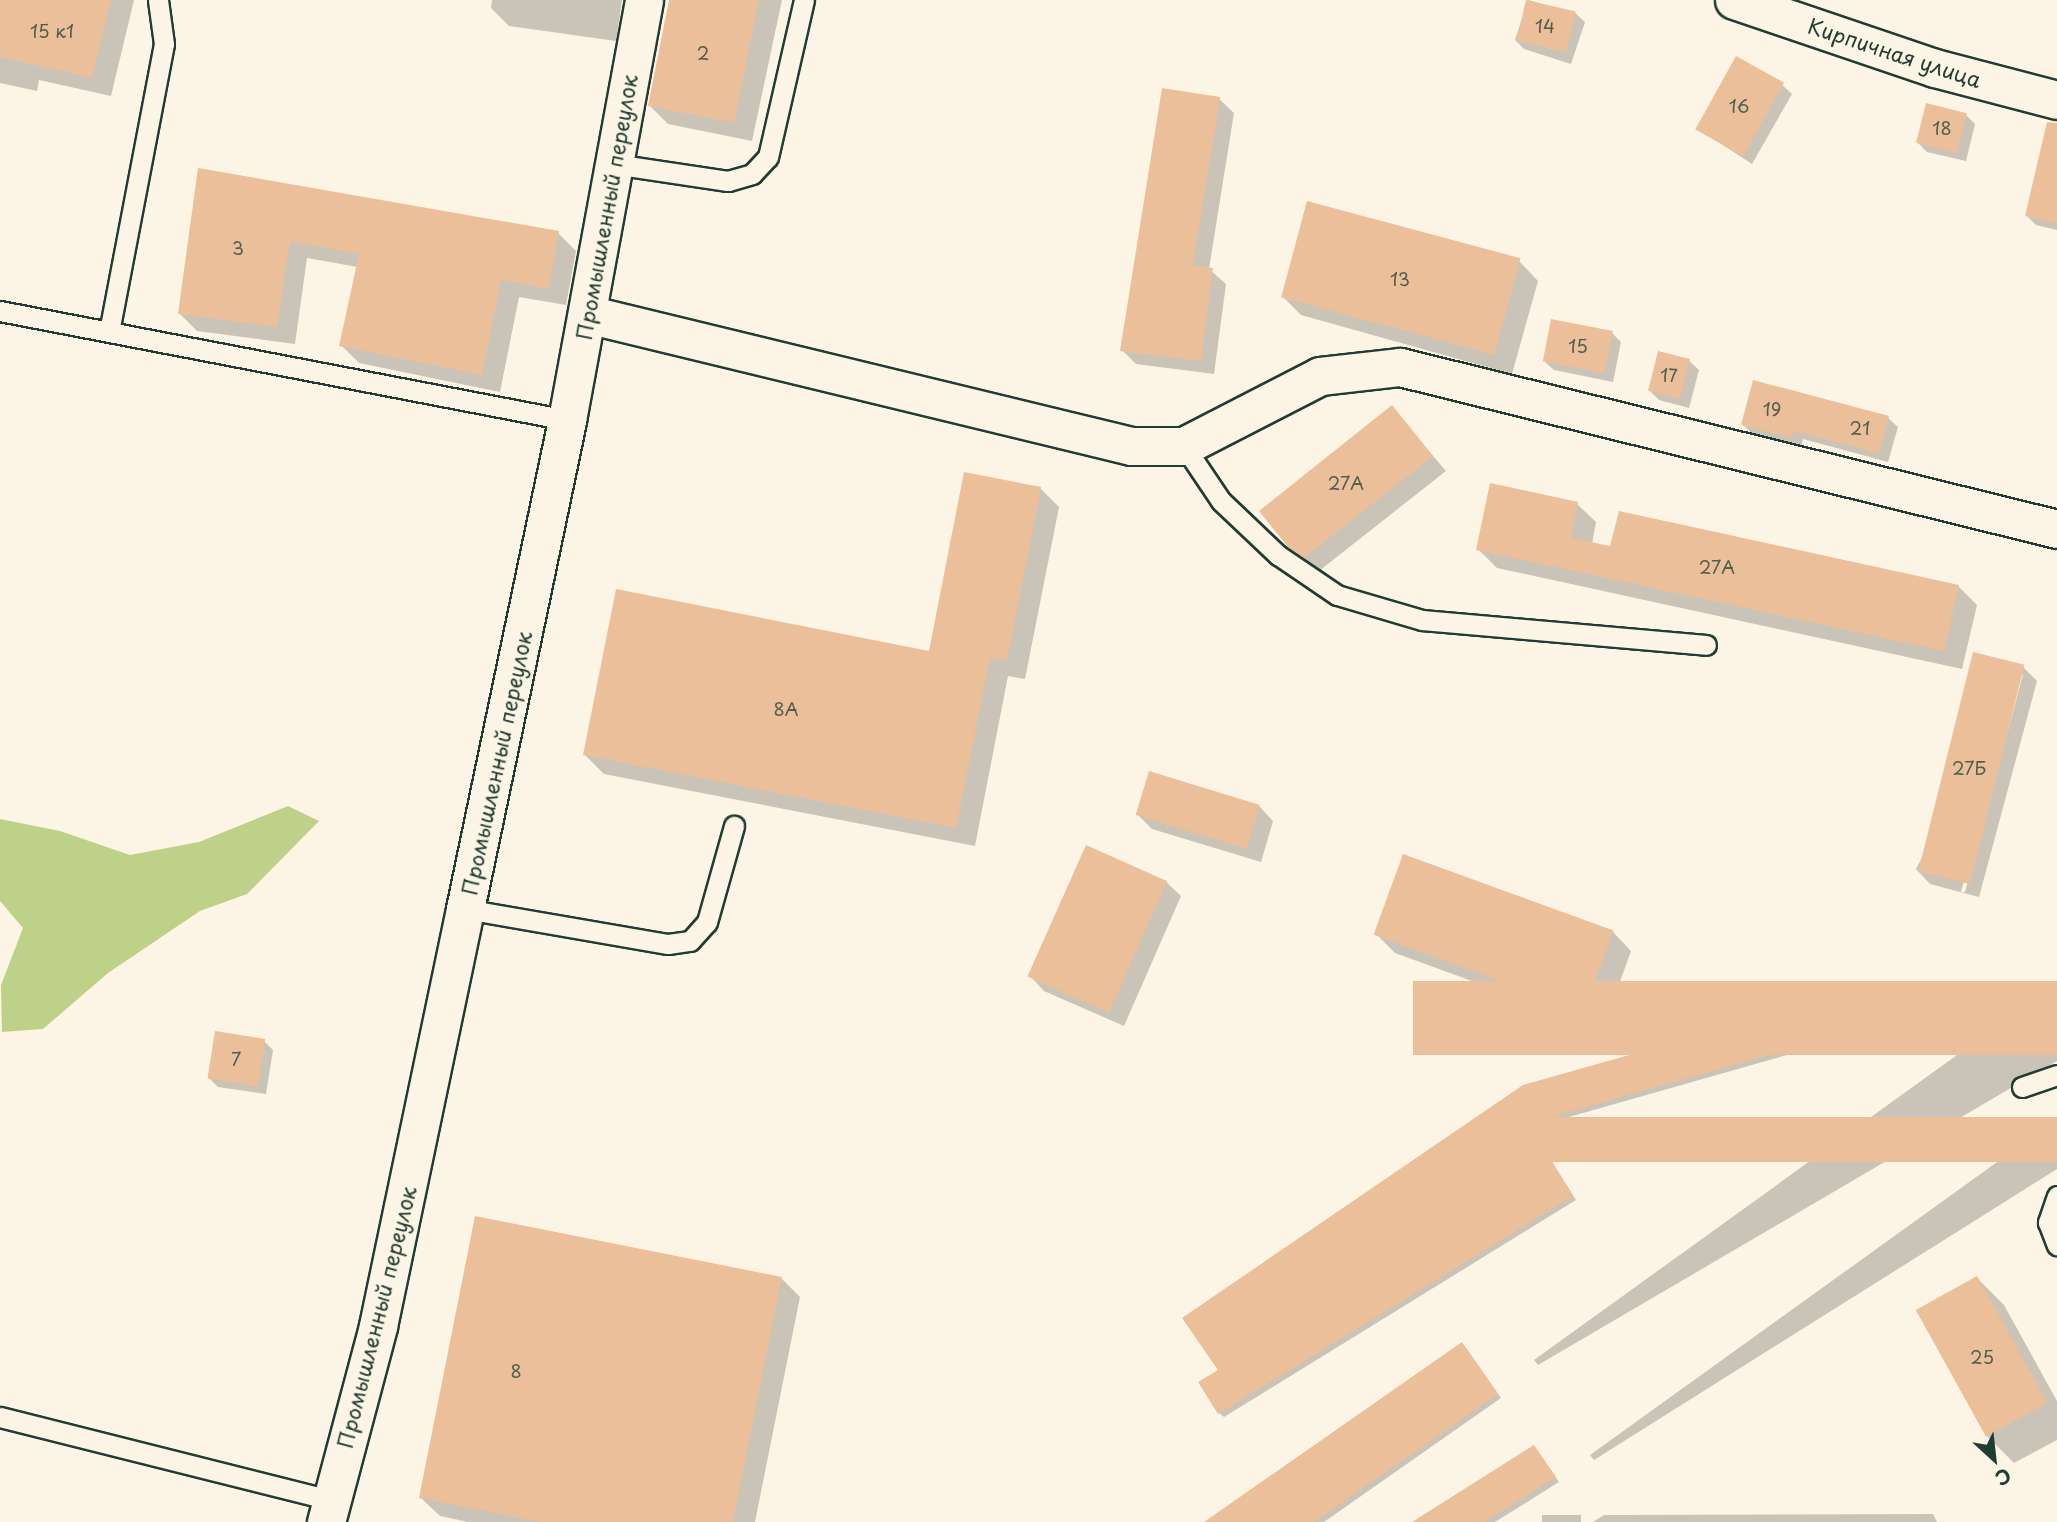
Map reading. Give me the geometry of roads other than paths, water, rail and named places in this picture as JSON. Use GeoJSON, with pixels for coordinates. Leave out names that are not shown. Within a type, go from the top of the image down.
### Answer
{"type":"FeatureCollection","features":[{"type":"Feature","properties":{"kind":"street","name":"Промышленный переулок"},"geometry":{"type":"LineString","coordinates":[[328,1511],[378,1326],[466,909],[568,420],[644,0]]}},
{"type":"Feature","properties":{"kind":"street","name":"Кирпичная улица"},"geometry":{"type":"LineString","coordinates":[[1734,0],[1935,68],[2057,100]]}},
{"type":"Feature","properties":{"kind":"street"},"geometry":{"type":"LineString","coordinates":[[587,314],[1131,446],[1184,446],[1321,376],[1400,367],[2057,529]]}},
{"type":"Feature","properties":{"kind":"lane"},"geometry":{"type":"LineString","coordinates":[[109,332],[164,44],[158,0]]}},
{"type":"Feature","properties":{"kind":"lane"},"geometry":{"type":"LineString","coordinates":[[614,164],[728,181],[752,174],[768,157],[804,0]]}},
{"type":"Feature","properties":{"kind":"lane"},"geometry":{"type":"LineString","coordinates":[[0,311],[568,420]]}},
{"type":"Feature","properties":{"kind":"lane"},"geometry":{"type":"LineString","coordinates":[[1184,446],[1221,501],[1278,555],[1337,595],[1422,620],[1706,645]]}},
{"type":"Feature","properties":{"kind":"lane"},"geometry":{"type":"LineString","coordinates":[[466,909],[668,944],[691,941],[707,922],[734,826]]}},
{"type":"Feature","properties":{"kind":"lane"},"geometry":{"type":"LineString","coordinates":[[2022,1087],[2057,1075]]}},
{"type":"Feature","properties":{"kind":"lane"},"geometry":{"type":"LineString","coordinates":[[2057,1196],[2048,1222],[2057,1245]]}},
{"type":"Feature","properties":{"kind":"lane"},"geometry":{"type":"LineString","coordinates":[[0,1417],[328,1511]]}}]}
